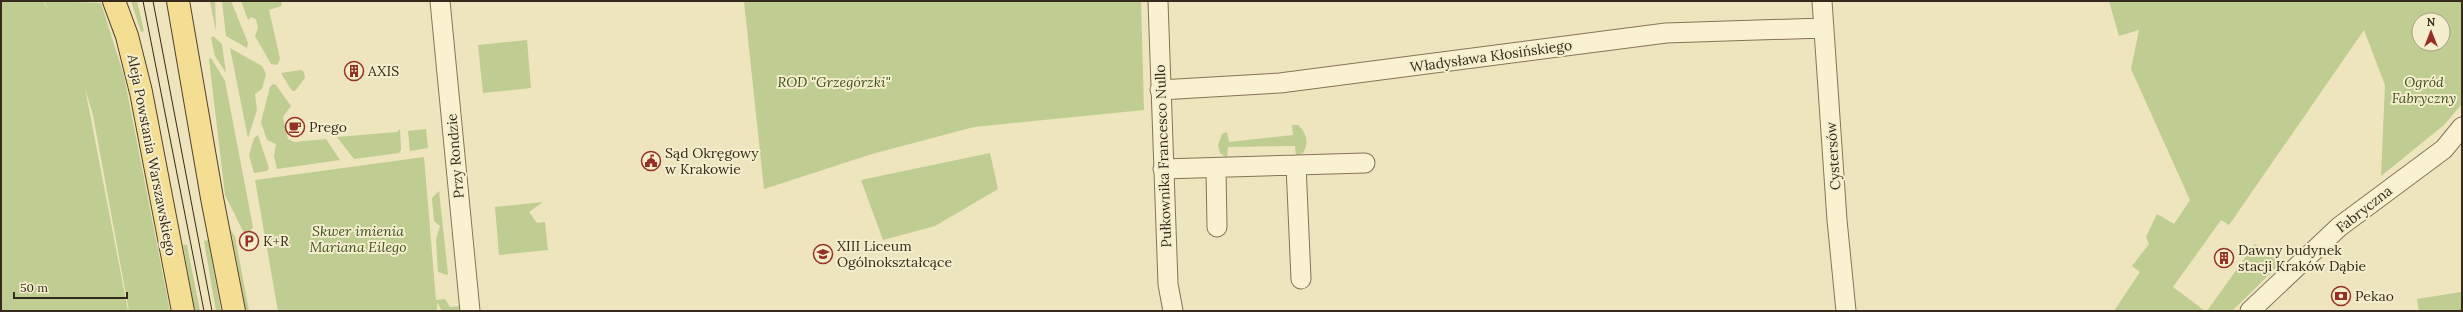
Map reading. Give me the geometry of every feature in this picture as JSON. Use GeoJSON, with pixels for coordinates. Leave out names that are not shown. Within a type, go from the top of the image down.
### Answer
{"type":"FeatureCollection","features":[{"type":"Feature","properties":{"kind":"main road","name":"Aleja Powstania Warszawskiego"},"geometry":{"type":"LineString","coordinates":[[114,1],[127,36],[141,92],[182,311]]}},
{"type":"Feature","properties":{"kind":"main road"},"geometry":{"type":"LineString","coordinates":[[178,1],[212,198],[234,311]]}},
{"type":"Feature","properties":{"kind":"street","name":"Przy Rondzie"},"geometry":{"type":"LineString","coordinates":[[440,1],[470,311]]}},
{"type":"Feature","properties":{"kind":"street","name":"Pułkownika Francesco Nullo"},"geometry":{"type":"LineString","coordinates":[[1158,1],[1168,284],[1173,311]]}},
{"type":"Feature","properties":{"kind":"street","name":"Cystersów"},"geometry":{"type":"LineString","coordinates":[[1822,1],[1837,220],[1846,311]]}},
{"type":"Feature","properties":{"kind":"street","name":"Władysława Kłosińskiego"},"geometry":{"type":"LineString","coordinates":[[1160,90],[1280,83],[1666,33],[1823,28]]}},
{"type":"Feature","properties":{"kind":"street","name":"Fabryczna"},"geometry":{"type":"LineString","coordinates":[[2250,311],[2339,227],[2444,149],[2462,127]]}},
{"type":"Feature","properties":{"kind":"street"},"geometry":{"type":"LineString","coordinates":[[1163,169],[1365,163]]}},
{"type":"Feature","properties":{"kind":"street"},"geometry":{"type":"LineString","coordinates":[[1296,165],[1301,279]]}},
{"type":"Feature","properties":{"kind":"street"},"geometry":{"type":"LineString","coordinates":[[1216,168],[1217,227]]}},
{"type":"Feature","properties":{"kind":"green space"},"geometry":{"type":"Polygon","coordinates":[[[1,1],[43,1],[50,13],[44,1],[101,3],[124,76],[170,311],[129,311],[93,115],[85,88],[128,311],[1,311],[1,1]]]}},
{"type":"Feature","properties":{"kind":"green space"},"geometry":{"type":"Polygon","coordinates":[[[131,1],[137,1],[144,31],[141,32],[131,1]]]}},
{"type":"Feature","properties":{"kind":"green space"},"geometry":{"type":"Polygon","coordinates":[[[210,1],[215,1],[216,29],[215,27],[210,1]]]}},
{"type":"Feature","properties":{"kind":"green space"},"geometry":{"type":"Polygon","coordinates":[[[222,1],[231,1],[248,43],[247,48],[226,36],[222,1]]]}},
{"type":"Feature","properties":{"kind":"green space"},"geometry":{"type":"Polygon","coordinates":[[[241,1],[282,1],[281,6],[269,10],[280,59],[277,65],[271,64],[255,36],[258,28],[256,19],[251,17],[248,20],[241,1]]]}},
{"type":"Feature","properties":{"kind":"green space","name":"ROD \"Grzegórzki\""},"geometry":{"type":"Polygon","coordinates":[[[744,1],[1141,1],[1144,110],[974,127],[872,154],[764,189],[744,1]]]}},
{"type":"Feature","properties":{"kind":"green space","name":"Ogród Fabryczny"},"geometry":{"type":"Polygon","coordinates":[[[2109,1],[2462,1],[2462,104],[2444,125],[2381,176],[2385,85],[2364,30],[2229,225],[2221,220],[2173,287],[2205,311],[2114,311],[2140,272],[2132,266],[2149,244],[2146,237],[2157,214],[2174,224],[2190,200],[2131,69],[2139,30],[2119,36],[2109,1]]]}},
{"type":"Feature","properties":{"kind":"green space"},"geometry":{"type":"Polygon","coordinates":[[[213,36],[222,44],[226,73],[215,56],[211,38],[213,36]]]}},
{"type":"Feature","properties":{"kind":"green space"},"geometry":{"type":"Polygon","coordinates":[[[527,40],[531,88],[483,93],[478,45],[527,40]]]}},
{"type":"Feature","properties":{"kind":"green space"},"geometry":{"type":"Polygon","coordinates":[[[230,48],[262,66],[266,74],[262,89],[255,94],[257,110],[248,138],[230,48]]]}},
{"type":"Feature","properties":{"kind":"green space"},"geometry":{"type":"Polygon","coordinates":[[[211,58],[225,81],[253,227],[246,237],[225,195],[209,59],[211,58]]]}},
{"type":"Feature","properties":{"kind":"green space"},"geometry":{"type":"Polygon","coordinates":[[[301,70],[304,72],[305,78],[295,91],[292,91],[281,73],[301,70]]]}},
{"type":"Feature","properties":{"kind":"green space"},"geometry":{"type":"Polygon","coordinates":[[[273,84],[276,85],[291,106],[283,117],[288,139],[294,142],[326,139],[340,160],[277,169],[274,156],[276,144],[267,140],[261,122],[270,87],[273,84]]]}},
{"type":"Feature","properties":{"kind":"green space"},"geometry":{"type":"Polygon","coordinates":[[[1292,125],[1298,125],[1306,138],[1306,146],[1303,153],[1296,156],[1295,146],[1228,147],[1227,158],[1220,153],[1218,145],[1222,134],[1227,132],[1229,142],[1293,135],[1292,125]]]}},
{"type":"Feature","properties":{"kind":"green space"},"geometry":{"type":"Polygon","coordinates":[[[400,129],[401,150],[399,153],[354,159],[337,137],[397,132],[400,129]]]}},
{"type":"Feature","properties":{"kind":"green space"},"geometry":{"type":"Polygon","coordinates":[[[426,129],[428,148],[410,151],[408,131],[426,129]]]}},
{"type":"Feature","properties":{"kind":"green space"},"geometry":{"type":"Polygon","coordinates":[[[258,135],[269,168],[267,171],[254,173],[249,155],[254,138],[258,135]]]}},
{"type":"Feature","properties":{"kind":"green space"},"geometry":{"type":"Polygon","coordinates":[[[990,153],[998,189],[935,226],[883,240],[861,180],[990,153]]]}},
{"type":"Feature","properties":{"kind":"green space","name":"Skwer imienia Mariana Eilego"},"geometry":{"type":"Polygon","coordinates":[[[424,157],[436,300],[445,299],[450,307],[462,306],[462,311],[442,311],[437,302],[437,311],[278,311],[255,180],[424,157]]]}},
{"type":"Feature","properties":{"kind":"green space"},"geometry":{"type":"Polygon","coordinates":[[[439,191],[447,275],[438,272],[436,239],[440,226],[434,221],[432,198],[439,191]]]}},
{"type":"Feature","properties":{"kind":"green space"},"geometry":{"type":"Polygon","coordinates":[[[543,202],[529,212],[537,223],[545,222],[548,250],[499,255],[495,207],[543,202]]]}},
{"type":"Feature","properties":{"kind":"green space"},"geometry":{"type":"Polygon","coordinates":[[[231,230],[235,237],[249,311],[246,311],[231,230]]]}},
{"type":"Feature","properties":{"kind":"green space"},"geometry":{"type":"Polygon","coordinates":[[[208,240],[221,311],[216,311],[204,241],[208,240]]]}},
{"type":"Feature","properties":{"kind":"green space"},"geometry":{"type":"Polygon","coordinates":[[[2255,244],[2281,263],[2232,311],[2207,311],[2255,244]]]}},
{"type":"Feature","properties":{"kind":"green space"},"geometry":{"type":"Polygon","coordinates":[[[183,245],[187,245],[200,311],[195,311],[183,245]]]}},
{"type":"Feature","properties":{"kind":"green space"},"geometry":{"type":"Polygon","coordinates":[[[2461,292],[2462,311],[2419,311],[2417,299],[2461,292]]]}},
{"type":"Feature","properties":{"kind":"tram line"},"geometry":{"type":"LineString","coordinates":[[143,1],[204,311]]}},
{"type":"Feature","properties":{"kind":"tram line"},"geometry":{"type":"LineString","coordinates":[[153,1],[212,311]]}},
{"type":"Feature","properties":{"kind":"place","name":"AXIS"},"geometry":{"type":"Point","coordinates":[354,71]}},
{"type":"Feature","properties":{"kind":"place","name":"Prego"},"geometry":{"type":"Point","coordinates":[295,127]}},
{"type":"Feature","properties":{"kind":"place","name":"Sąd Okręgowy w Krakowie"},"geometry":{"type":"Point","coordinates":[651,161]}},
{"type":"Feature","properties":{"kind":"place","name":"K+R"},"geometry":{"type":"Point","coordinates":[249,241]}},
{"type":"Feature","properties":{"kind":"place","name":"XIII Liceum Ogólnokształcące"},"geometry":{"type":"Point","coordinates":[823,254]}},
{"type":"Feature","properties":{"kind":"place","name":"Dawny budynek stacji Kraków Dąbie"},"geometry":{"type":"Point","coordinates":[2224,258]}},
{"type":"Feature","properties":{"kind":"place","name":"Pekao"},"geometry":{"type":"Point","coordinates":[2341,296]}}]}
